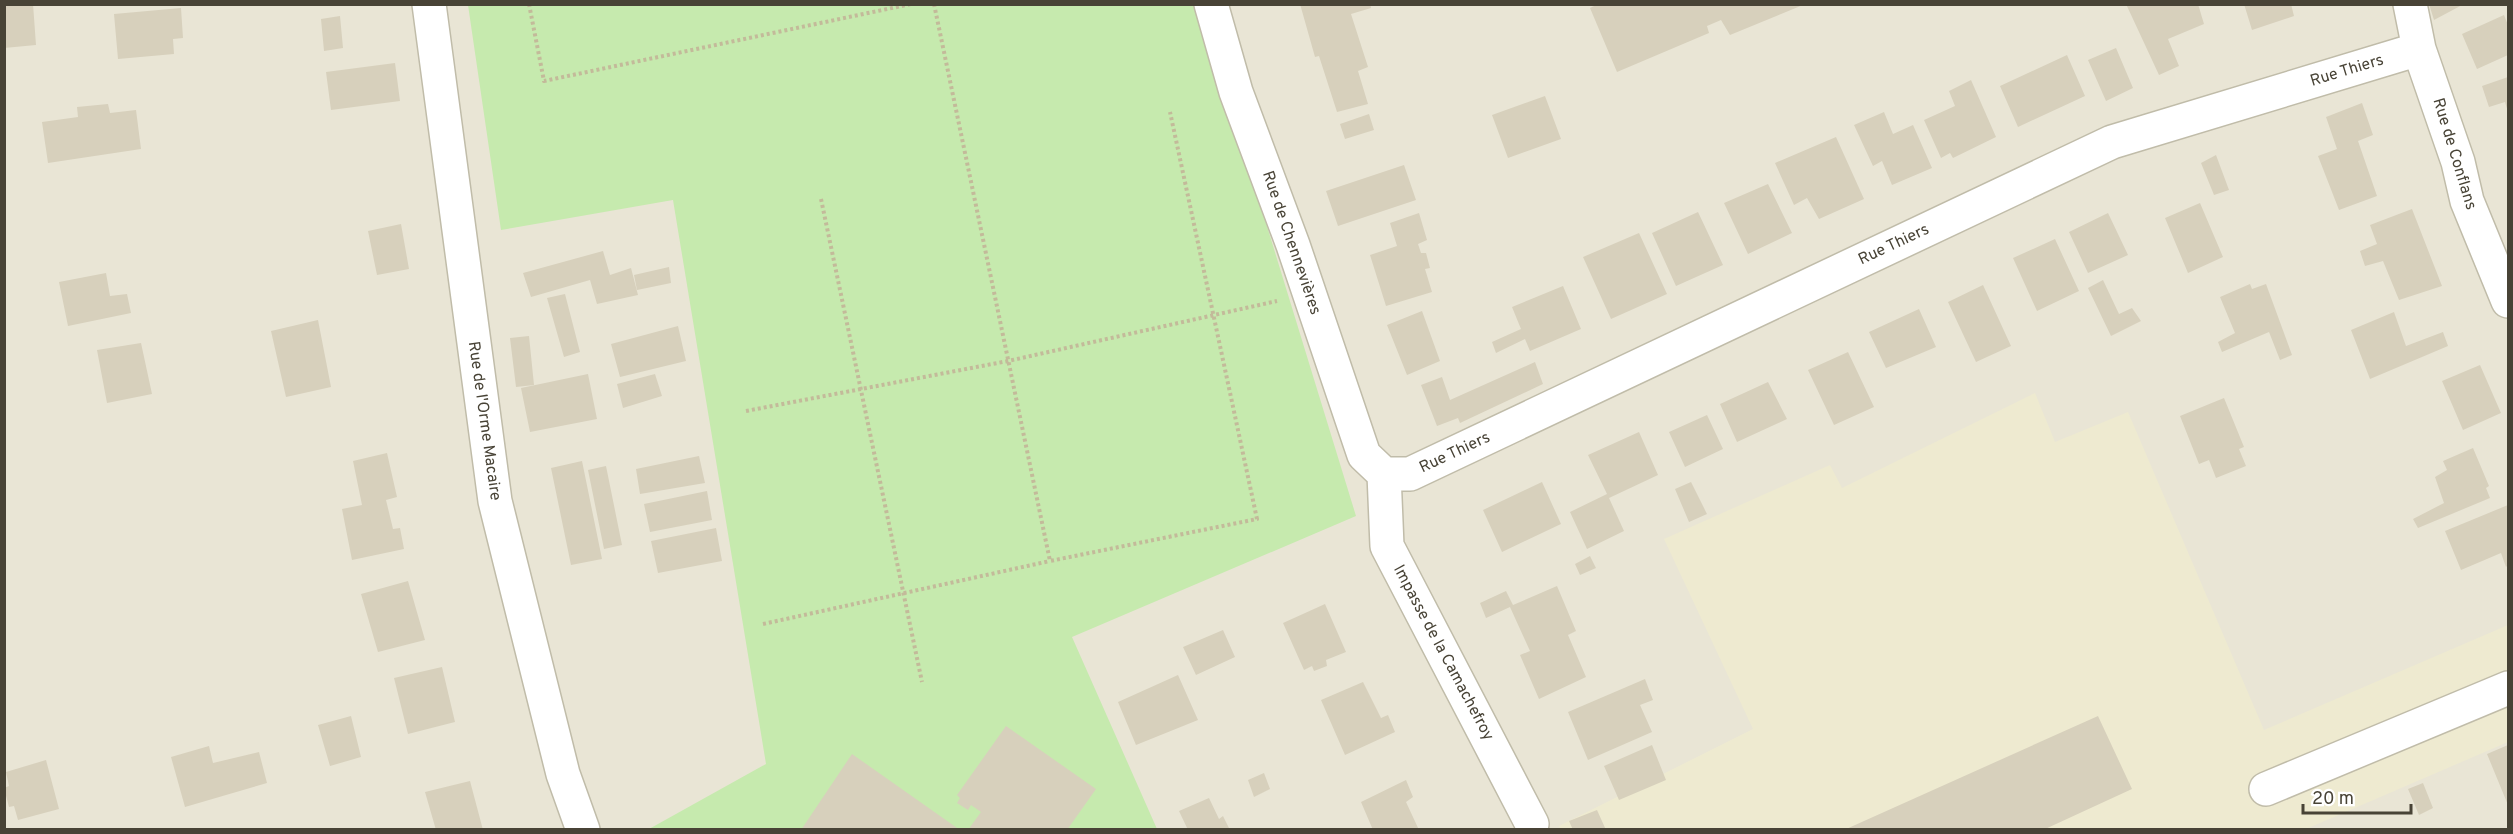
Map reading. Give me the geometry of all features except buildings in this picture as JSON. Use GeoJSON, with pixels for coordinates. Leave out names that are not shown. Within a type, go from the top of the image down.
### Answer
{"type":"FeatureCollection","features":[{"type":"Feature","properties":{"kind":"street","name":"Rue de l'Orme Macaire"},"geometry":{"type":"LineString","coordinates":[[429,4],[495,501],[564,774],[584,830]]}},
{"type":"Feature","properties":{"kind":"street","name":"Rue de Chennevières"},"geometry":{"type":"LineString","coordinates":[[1211,4],[1236,92],[1310,295],[1364,455],[1384,474]]}},
{"type":"Feature","properties":{"kind":"street","name":"Rue de Conflans"},"geometry":{"type":"LineString","coordinates":[[2410,4],[2419,49],[2458,162],[2467,201],[2508,301]]}},
{"type":"Feature","properties":{"kind":"street","name":"Rue Thiers"},"geometry":{"type":"LineString","coordinates":[[1384,474],[1410,474],[2112,142],[2419,49]]}},
{"type":"Feature","properties":{"kind":"street","name":"Impasse de la Camachefroy"},"geometry":{"type":"LineString","coordinates":[[1384,474],[1387,546],[1532,824]]}},
{"type":"Feature","properties":{"kind":"street"},"geometry":{"type":"LineString","coordinates":[[2266,789],[2508,688]]}},
{"type":"Feature","properties":{"kind":"path"},"geometry":{"type":"LineString","coordinates":[[529,4],[544,81],[911,4]]}},
{"type":"Feature","properties":{"kind":"path"},"geometry":{"type":"LineString","coordinates":[[934,4],[1050,561]]}},
{"type":"Feature","properties":{"kind":"path"},"geometry":{"type":"LineString","coordinates":[[763,624],[1050,561],[1257,519],[1170,112]]}},
{"type":"Feature","properties":{"kind":"path"},"geometry":{"type":"LineString","coordinates":[[821,199],[922,682]]}},
{"type":"Feature","properties":{"kind":"path"},"geometry":{"type":"LineString","coordinates":[[746,411],[1008,361],[1213,314],[1310,295]]}},
{"type":"Feature","properties":{"kind":"shaded area"},"geometry":{"type":"Polygon","coordinates":[[[5,5],[2508,5],[2508,829],[5,829],[5,5]]]}},
{"type":"Feature","properties":{"kind":"shaded area"},"geometry":{"type":"Polygon","coordinates":[[[2035,393],[2055,442],[2128,412],[2264,730],[2508,625],[2508,742],[2306,829],[1561,830],[1559,826],[1753,729],[1664,539],[1830,465],[1842,488],[2035,393]]]}},
{"type":"Feature","properties":{"kind":"green space"},"geometry":{"type":"Polygon","coordinates":[[[468,5],[1199,5],[1356,516],[1072,637],[1157,829],[649,829],[766,764],[673,200],[501,230],[468,5]]]}}]}
